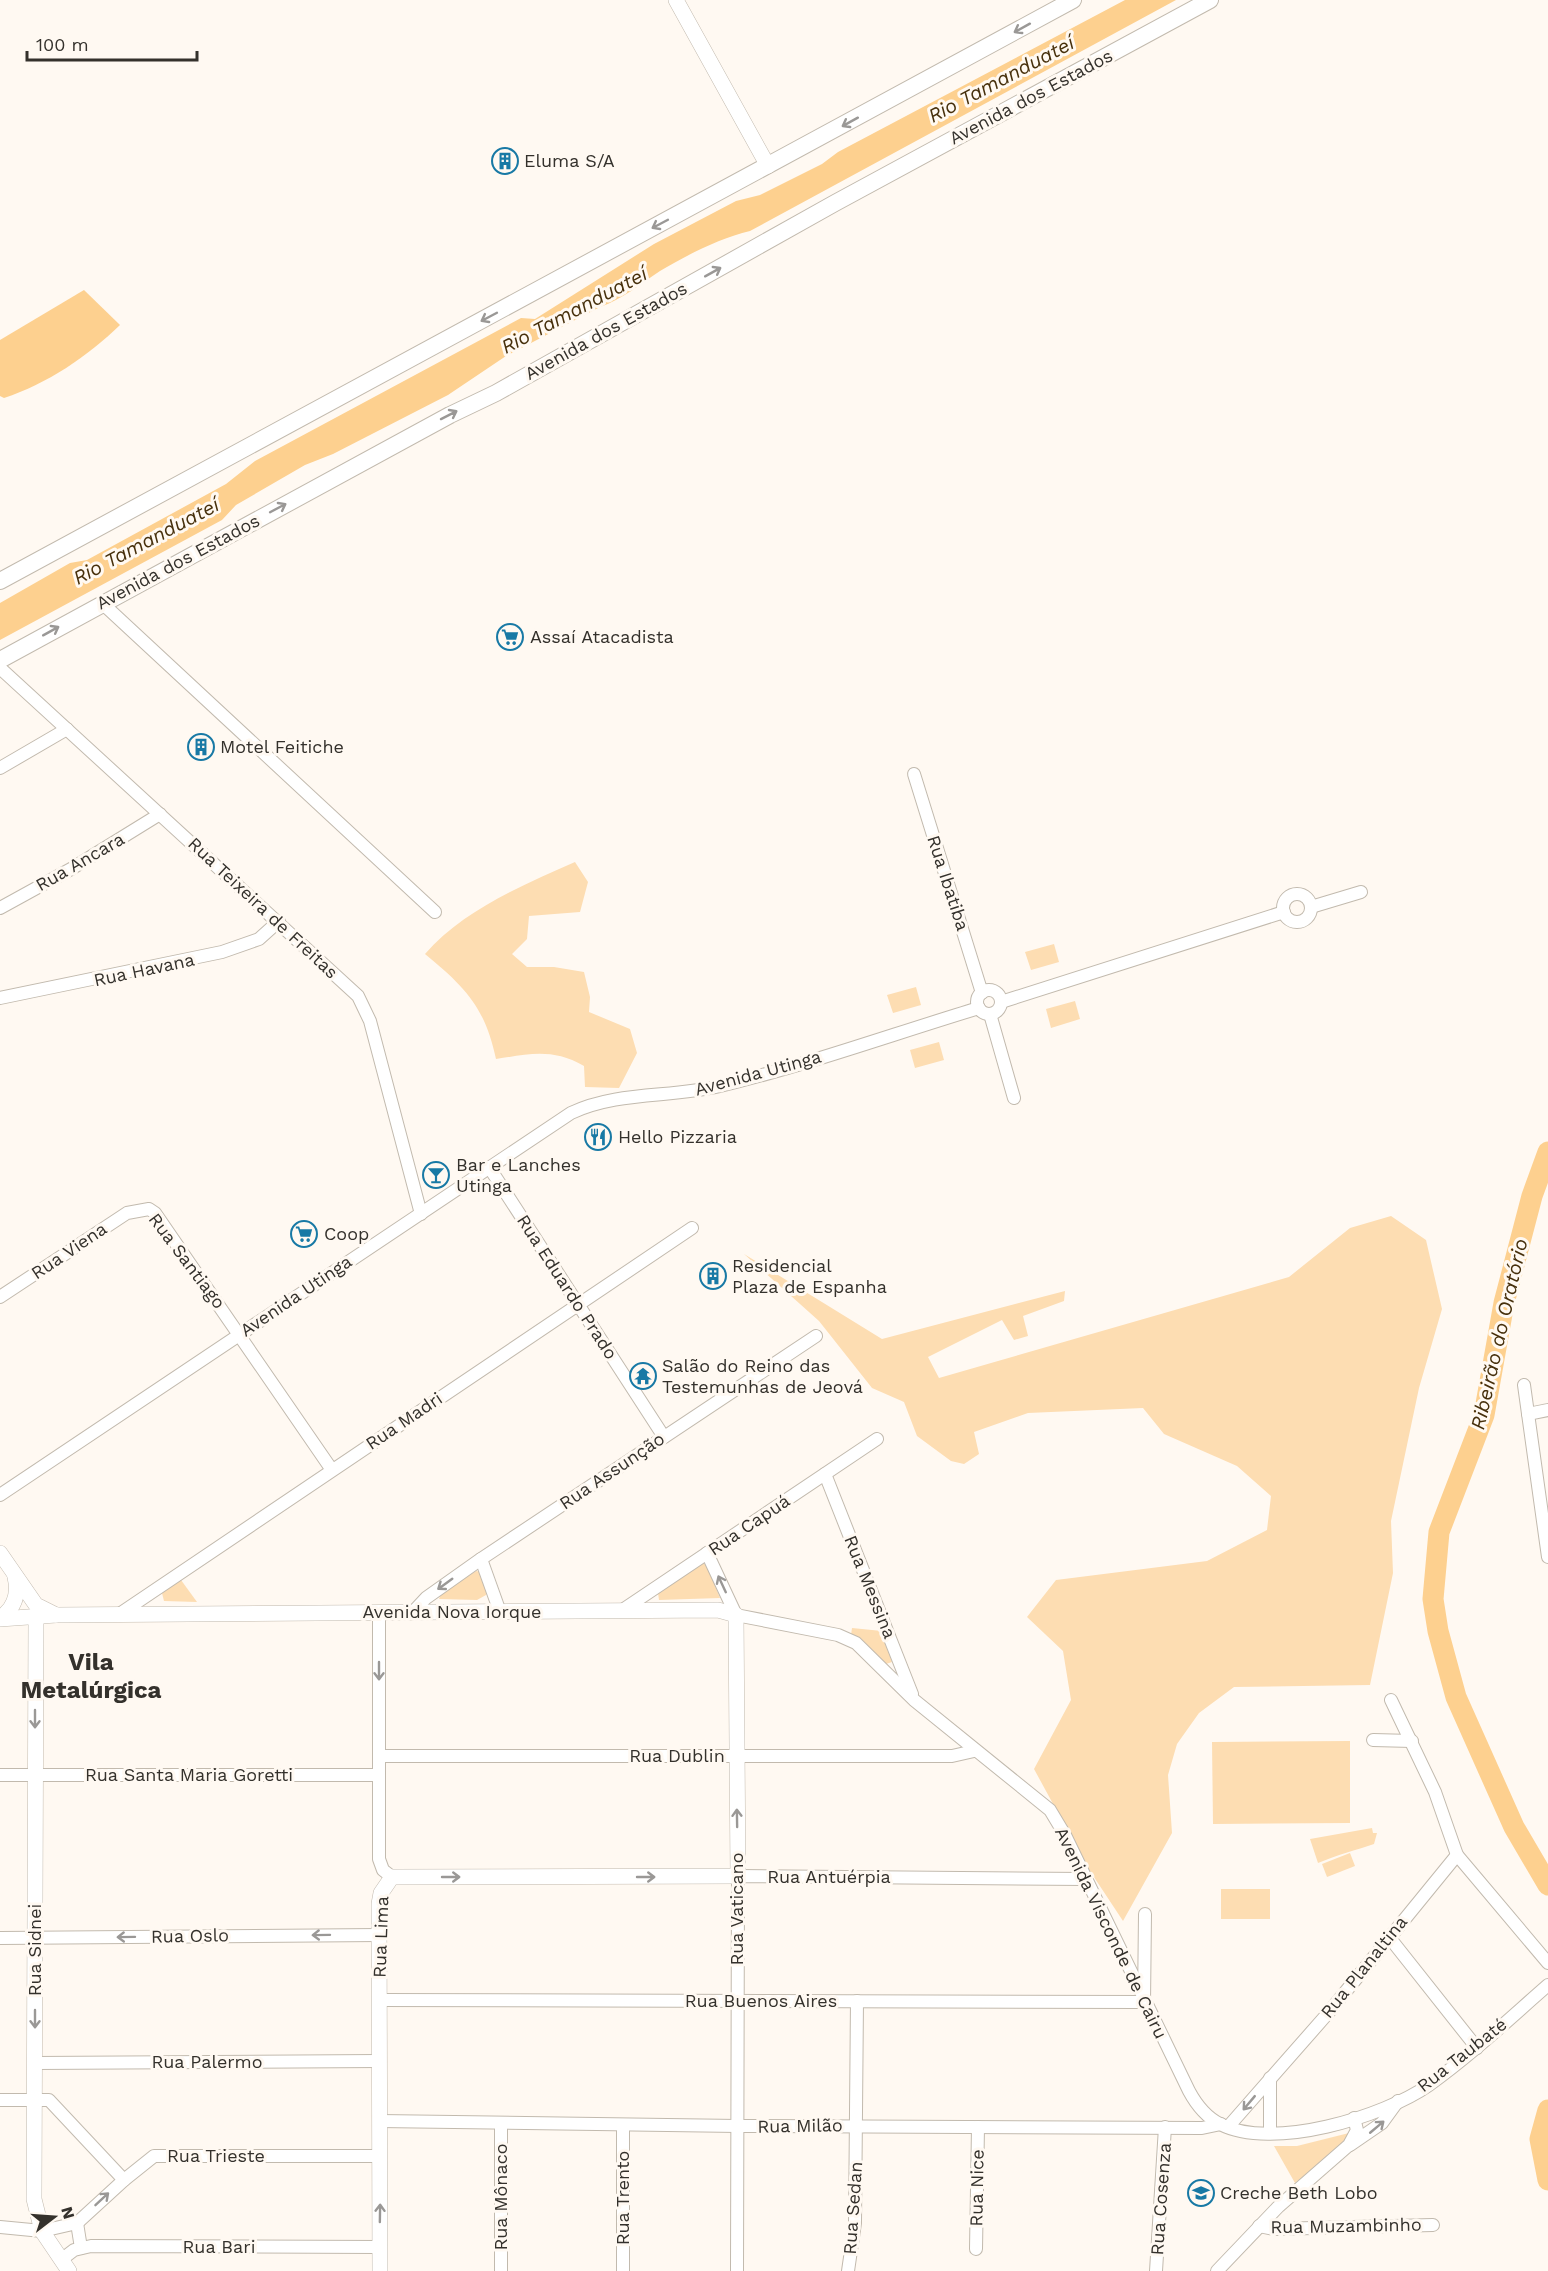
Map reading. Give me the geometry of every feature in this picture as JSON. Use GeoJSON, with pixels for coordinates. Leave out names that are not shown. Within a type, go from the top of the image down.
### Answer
{"type":"FeatureCollection","features":[{"type":"Feature","properties":{"kind":"highway"},"geometry":{"type":"LineString","coordinates":[[0,580],[1073,0]]}},
{"type":"Feature","properties":{"kind":"highway","name":"Avenida dos Estados"},"geometry":{"type":"LineString","coordinates":[[0,660],[450,415],[496,393],[835,203],[1210,0]]}},
{"type":"Feature","properties":{"kind":"main road"},"geometry":{"type":"LineString","coordinates":[[676,0],[768,166]]}},
{"type":"Feature","properties":{"kind":"main road"},"geometry":{"type":"LineString","coordinates":[[0,1552],[39,1609],[57,1616]]}},
{"type":"Feature","properties":{"kind":"main road"},"geometry":{"type":"LineString","coordinates":[[0,1619],[10,1610],[16,1598],[14,1574]]}},
{"type":"Feature","properties":{"kind":"main road","name":"Avenida Nova Iorque"},"geometry":{"type":"LineString","coordinates":[[0,1619],[118,1615],[718,1610],[736,1615]]}},
{"type":"Feature","properties":{"kind":"main road","name":"Rua Vaticano"},"geometry":{"type":"LineString","coordinates":[[736,1615],[738,1876]]}},
{"type":"Feature","properties":{"kind":"main road","name":"Rua Sidnei"},"geometry":{"type":"LineString","coordinates":[[36,1619],[34,2199],[42,2230],[65,2265]]}},
{"type":"Feature","properties":{"kind":"main road","name":"Rua Antuérpia"},"geometry":{"type":"LineString","coordinates":[[392,1877],[738,1876]]}},
{"type":"Feature","properties":{"kind":"main road","name":"Rua Lima"},"geometry":{"type":"LineString","coordinates":[[380,2271],[379,1898],[392,1877]]}},
{"type":"Feature","properties":{"kind":"street"},"geometry":{"type":"LineString","coordinates":[[102,603],[435,912]]}},
{"type":"Feature","properties":{"kind":"street","name":"Rua Teixeira de Freitas"},"geometry":{"type":"LineString","coordinates":[[0,668],[279,921],[358,996],[365,1008],[421,1214]]}},
{"type":"Feature","properties":{"kind":"street"},"geometry":{"type":"LineString","coordinates":[[0,768],[67,729]]}},
{"type":"Feature","properties":{"kind":"street","name":"Rua Ibatiba"},"geometry":{"type":"LineString","coordinates":[[914,774],[982,993]]}},
{"type":"Feature","properties":{"kind":"street","name":"Rua Ancara"},"geometry":{"type":"LineString","coordinates":[[0,908],[71,869],[160,814]]}},
{"type":"Feature","properties":{"kind":"street"},"geometry":{"type":"LineString","coordinates":[[1311,907],[1361,892]]}},
{"type":"Feature","properties":{"kind":"street"},"geometry":{"type":"LineString","coordinates":[[1295,894],[1304,895],[1311,907],[1309,915],[1298,922],[1290,919],[1284,912],[1284,902],[1295,894]]}},
{"type":"Feature","properties":{"kind":"street"},"geometry":{"type":"LineString","coordinates":[[1001,1002],[1284,912]]}},
{"type":"Feature","properties":{"kind":"street","name":"Rua Havana"},"geometry":{"type":"LineString","coordinates":[[0,998],[222,952],[259,939],[279,921]]}},
{"type":"Feature","properties":{"kind":"street"},"geometry":{"type":"LineString","coordinates":[[984,1011],[999,1009],[1001,1002],[996,992],[982,993],[978,1001],[984,1011],[1014,1098]]}},
{"type":"Feature","properties":{"kind":"street","name":"Avenida Utinga"},"geometry":{"type":"LineString","coordinates":[[0,1495],[489,1167],[586,1106],[621,1098],[694,1092],[750,1079],[984,1011]]}},
{"type":"Feature","properties":{"kind":"street","name":"Rua Eduardo Prado"},"geometry":{"type":"LineString","coordinates":[[489,1167],[664,1437]]}},
{"type":"Feature","properties":{"kind":"street","name":"Rua Viena"},"geometry":{"type":"LineString","coordinates":[[0,1297],[127,1213],[139,1209]]}},
{"type":"Feature","properties":{"kind":"street","name":"Rua Santiago"},"geometry":{"type":"LineString","coordinates":[[139,1209],[149,1209],[155,1213],[240,1333],[332,1470]]}},
{"type":"Feature","properties":{"kind":"street","name":"Rua Madri"},"geometry":{"type":"LineString","coordinates":[[118,1615],[692,1228]]}},
{"type":"Feature","properties":{"kind":"street","name":"Rua Assunção"},"geometry":{"type":"LineString","coordinates":[[412,1613],[426,1598],[481,1559],[816,1335]]}},
{"type":"Feature","properties":{"kind":"street"},"geometry":{"type":"LineString","coordinates":[[1524,1385],[1543,1485],[1548,1557]]}},
{"type":"Feature","properties":{"kind":"street"},"geometry":{"type":"LineString","coordinates":[[1528,1414],[1548,1410]]}},
{"type":"Feature","properties":{"kind":"street","name":"Rua Capuá"},"geometry":{"type":"LineString","coordinates":[[621,1611],[877,1439]]}},
{"type":"Feature","properties":{"kind":"street","name":"Rua Messina"},"geometry":{"type":"LineString","coordinates":[[825,1474],[914,1700]]}},
{"type":"Feature","properties":{"kind":"street","name":"Rua Vaticano"},"geometry":{"type":"LineString","coordinates":[[707,1553],[736,1615]]}},
{"type":"Feature","properties":{"kind":"street"},"geometry":{"type":"LineString","coordinates":[[481,1559],[500,1612]]}},
{"type":"Feature","properties":{"kind":"street","name":"Rua Lima"},"geometry":{"type":"LineString","coordinates":[[379,1613],[379,1858],[382,1870],[392,1877]]}},
{"type":"Feature","properties":{"kind":"street","name":"Avenida Nova Iorque"},"geometry":{"type":"LineString","coordinates":[[736,1615],[844,1637]]}},
{"type":"Feature","properties":{"kind":"street","name":"Avenida Visconde de Cairu"},"geometry":{"type":"LineString","coordinates":[[844,1637],[861,1647],[914,1700],[974,1751],[1050,1810],[1065,1835],[1189,2091],[1200,2107],[1224,2126]]}},
{"type":"Feature","properties":{"kind":"street"},"geometry":{"type":"LineString","coordinates":[[1391,1700],[1435,1792],[1457,1855],[1548,1962]]}},
{"type":"Feature","properties":{"kind":"street"},"geometry":{"type":"LineString","coordinates":[[1373,1740],[1412,1741]]}},
{"type":"Feature","properties":{"kind":"street","name":"Rua Dublin"},"geometry":{"type":"LineString","coordinates":[[379,1756],[952,1756],[974,1751]]}},
{"type":"Feature","properties":{"kind":"street","name":"Rua Santa Maria Goretti"},"geometry":{"type":"LineString","coordinates":[[0,1775],[378,1775]]}},
{"type":"Feature","properties":{"kind":"street","name":"Rua Planaltina"},"geometry":{"type":"LineString","coordinates":[[1224,2126],[1270,2078],[1457,1855]]}},
{"type":"Feature","properties":{"kind":"street","name":"Rua Vaticano"},"geometry":{"type":"LineString","coordinates":[[737,2271],[738,1876]]}},
{"type":"Feature","properties":{"kind":"street","name":"Rua Antuérpia"},"geometry":{"type":"LineString","coordinates":[[738,1876],[1086,1879]]}},
{"type":"Feature","properties":{"kind":"street"},"geometry":{"type":"LineString","coordinates":[[1144,2002],[1145,1914]]}},
{"type":"Feature","properties":{"kind":"street","name":"Rua Oslo"},"geometry":{"type":"LineString","coordinates":[[0,1938],[379,1935]]}},
{"type":"Feature","properties":{"kind":"street"},"geometry":{"type":"LineString","coordinates":[[1389,1937],[1477,2048]]}},
{"type":"Feature","properties":{"kind":"street","name":"Rua Taubaté"},"geometry":{"type":"LineString","coordinates":[[1217,2271],[1259,2226],[1349,2145],[1358,2142],[1382,2123],[1398,2101],[1427,2086],[1477,2048],[1548,1985]]}},
{"type":"Feature","properties":{"kind":"street","name":"Rua Buenos Aires"},"geometry":{"type":"LineString","coordinates":[[379,2000],[1144,2002]]}},
{"type":"Feature","properties":{"kind":"street","name":"Rua Sedan"},"geometry":{"type":"LineString","coordinates":[[848,2271],[855,2231],[857,2001]]}},
{"type":"Feature","properties":{"kind":"street","name":"Rua Palermo"},"geometry":{"type":"LineString","coordinates":[[35,2063],[379,2061]]}},
{"type":"Feature","properties":{"kind":"street"},"geometry":{"type":"LineString","coordinates":[[1270,2078],[1270,2133]]}},
{"type":"Feature","properties":{"kind":"street"},"geometry":{"type":"LineString","coordinates":[[0,2100],[49,2100],[124,2180]]}},
{"type":"Feature","properties":{"kind":"street"},"geometry":{"type":"LineString","coordinates":[[1224,2126],[1270,2133],[1300,2131],[1354,2118],[1398,2101]]}},
{"type":"Feature","properties":{"kind":"street"},"geometry":{"type":"LineString","coordinates":[[1349,2145],[1357,2130],[1354,2118]]}},
{"type":"Feature","properties":{"kind":"street","name":"Rua Milão"},"geometry":{"type":"LineString","coordinates":[[379,2121],[738,2127],[1224,2126]]}},
{"type":"Feature","properties":{"kind":"street","name":"Rua Mônaco"},"geometry":{"type":"LineString","coordinates":[[501,2123],[501,2271]]}},
{"type":"Feature","properties":{"kind":"street","name":"Rua Trento"},"geometry":{"type":"LineString","coordinates":[[623,2125],[623,2271]]}},
{"type":"Feature","properties":{"kind":"street","name":"Rua Nice"},"geometry":{"type":"LineString","coordinates":[[975,2249],[978,2127]]}},
{"type":"Feature","properties":{"kind":"street","name":"Rua Cosenza"},"geometry":{"type":"LineString","coordinates":[[1156,2271],[1165,2127]]}},
{"type":"Feature","properties":{"kind":"street","name":"Rua Trieste"},"geometry":{"type":"LineString","coordinates":[[77,2223],[154,2156],[380,2156]]}},
{"type":"Feature","properties":{"kind":"street"},"geometry":{"type":"LineString","coordinates":[[0,2227],[42,2230],[77,2223],[81,2248],[65,2265]]}},
{"type":"Feature","properties":{"kind":"street","name":"Rua Muzambinho"},"geometry":{"type":"LineString","coordinates":[[1259,2226],[1275,2229],[1433,2225]]}},
{"type":"Feature","properties":{"kind":"street","name":"Rua Bari"},"geometry":{"type":"LineString","coordinates":[[81,2248],[379,2247]]}},
{"type":"Feature","properties":{"kind":"shaded area"},"geometry":{"type":"Polygon","coordinates":[[[575,862],[588,882],[580,912],[529,916],[527,939],[512,954],[527,967],[554,967],[584,972],[590,997],[589,1012],[630,1029],[637,1053],[619,1088],[585,1087],[584,1066],[562,1057],[541,1054],[496,1059],[486,1025],[471,999],[425,954],[440,938],[475,912],[575,862]]]}},
{"type":"Feature","properties":{"kind":"shaded area"},"geometry":{"type":"Polygon","coordinates":[[[1054,944],[1059,962],[1031,970],[1025,952],[1054,944]]]}},
{"type":"Feature","properties":{"kind":"shaded area"},"geometry":{"type":"Polygon","coordinates":[[[916,987],[921,1005],[893,1013],[887,995],[916,987]]]}},
{"type":"Feature","properties":{"kind":"shaded area"},"geometry":{"type":"Polygon","coordinates":[[[1075,1001],[1080,1019],[1051,1028],[1046,1009],[1075,1001]]]}},
{"type":"Feature","properties":{"kind":"shaded area"},"geometry":{"type":"Polygon","coordinates":[[[939,1042],[944,1060],[915,1068],[910,1050],[939,1042]]]}},
{"type":"Feature","properties":{"kind":"shaded area"},"geometry":{"type":"Polygon","coordinates":[[[1391,1216],[1426,1240],[1442,1309],[1419,1388],[1391,1521],[1393,1573],[1370,1685],[1234,1687],[1199,1713],[1177,1744],[1168,1775],[1172,1833],[1123,1921],[1088,1868],[1034,1769],[1071,1700],[1063,1651],[1027,1617],[1056,1580],[1207,1561],[1267,1530],[1271,1496],[1237,1466],[1164,1434],[1143,1408],[1028,1413],[974,1432],[979,1454],[964,1464],[951,1461],[917,1436],[904,1402],[872,1388],[819,1321],[744,1254],[882,1339],[1065,1291],[1064,1301],[1023,1316],[1028,1336],[1014,1340],[1002,1320],[928,1357],[939,1378],[1289,1277],[1350,1228],[1391,1216]]]}},
{"type":"Feature","properties":{"kind":"shaded area"},"geometry":{"type":"Polygon","coordinates":[[[703,1563],[707,1566],[720,1598],[659,1600],[658,1593],[703,1563]]]}},
{"type":"Feature","properties":{"kind":"shaded area"},"geometry":{"type":"Polygon","coordinates":[[[476,1571],[481,1572],[488,1591],[486,1595],[477,1600],[439,1599],[441,1594],[476,1571]]]}},
{"type":"Feature","properties":{"kind":"shaded area"},"geometry":{"type":"Polygon","coordinates":[[[181,1580],[197,1602],[164,1601],[162,1593],[181,1580]]]}},
{"type":"Feature","properties":{"kind":"shaded area"},"geometry":{"type":"Polygon","coordinates":[[[852,1628],[882,1631],[892,1662],[886,1664],[851,1635],[852,1628]]]}},
{"type":"Feature","properties":{"kind":"shaded area"},"geometry":{"type":"Polygon","coordinates":[[[1350,1741],[1350,1823],[1213,1824],[1212,1742],[1350,1741]]]}},
{"type":"Feature","properties":{"kind":"shaded area"},"geometry":{"type":"Polygon","coordinates":[[[1372,1828],[1373,1833],[1377,1833],[1374,1844],[1318,1863],[1310,1839],[1372,1828]]]}},
{"type":"Feature","properties":{"kind":"shaded area"},"geometry":{"type":"Polygon","coordinates":[[[1350,1853],[1355,1866],[1327,1877],[1322,1864],[1350,1853]]]}},
{"type":"Feature","properties":{"kind":"shaded area"},"geometry":{"type":"Polygon","coordinates":[[[1221,1889],[1270,1889],[1270,1919],[1221,1919],[1221,1889]]]}},
{"type":"Feature","properties":{"kind":"shaded area"},"geometry":{"type":"Polygon","coordinates":[[[1349,2133],[1350,2139],[1295,2183],[1274,2146],[1297,2146],[1349,2133]]]}},
{"type":"Feature","properties":{"kind":"water","name":"Rio Tamanduateí"},"geometry":{"type":"Polygon","coordinates":[[[1125,0],[1176,0],[750,231],[715,243],[681,259],[616,300],[506,356],[448,395],[333,454],[305,465],[236,505],[222,520],[0,640],[0,603],[70,563],[87,560],[226,484],[255,461],[521,318],[535,319],[654,244],[736,201],[760,195],[822,164],[838,152],[1125,0]]]}},
{"type":"Feature","properties":{"kind":"water"},"geometry":{"type":"Polygon","coordinates":[[[84,290],[120,325],[81,358],[51,377],[4,398],[0,396],[0,340],[84,290]]]}},
{"type":"Feature","properties":{"kind":"waterway","name":"Ribeirão do Oratório"},"geometry":{"type":"LineString","coordinates":[[1548,1152],[1532,1196],[1504,1303],[1484,1415],[1439,1532],[1433,1599],[1438,1631],[1456,1697],[1514,1827],[1548,1885]]}},
{"type":"Feature","properties":{"kind":"waterway","name":"Ribeirão do Oratório"},"geometry":{"type":"LineString","coordinates":[[1548,2110],[1540,2139],[1548,2180]]}},
{"type":"Feature","properties":{"kind":"place","name":"Eluma S/A"},"geometry":{"type":"Point","coordinates":[505,161]}},
{"type":"Feature","properties":{"kind":"place","name":"Assaí Atacadista"},"geometry":{"type":"Point","coordinates":[510,637]}},
{"type":"Feature","properties":{"kind":"place","name":"Motel Feitiche"},"geometry":{"type":"Point","coordinates":[201,747]}},
{"type":"Feature","properties":{"kind":"place","name":"Hello Pizzaria"},"geometry":{"type":"Point","coordinates":[598,1137]}},
{"type":"Feature","properties":{"kind":"place","name":"Bar e Lanches Utinga"},"geometry":{"type":"Point","coordinates":[436,1175]}},
{"type":"Feature","properties":{"kind":"place","name":"Coop"},"geometry":{"type":"Point","coordinates":[304,1234]}},
{"type":"Feature","properties":{"kind":"place","name":"Residencial Plaza de Espanha"},"geometry":{"type":"Point","coordinates":[713,1276]}},
{"type":"Feature","properties":{"kind":"place","name":"Salão do Reino das Testemunhas de Jeová"},"geometry":{"type":"Point","coordinates":[643,1376]}},
{"type":"Feature","properties":{"kind":"place","name":"Creche Beth Lobo"},"geometry":{"type":"Point","coordinates":[1201,2193]}},
{"type":"Feature","properties":{"kind":"district","name":"Vila Metalúrgica"},"geometry":{"type":"Point","coordinates":[91,1676]}}]}
